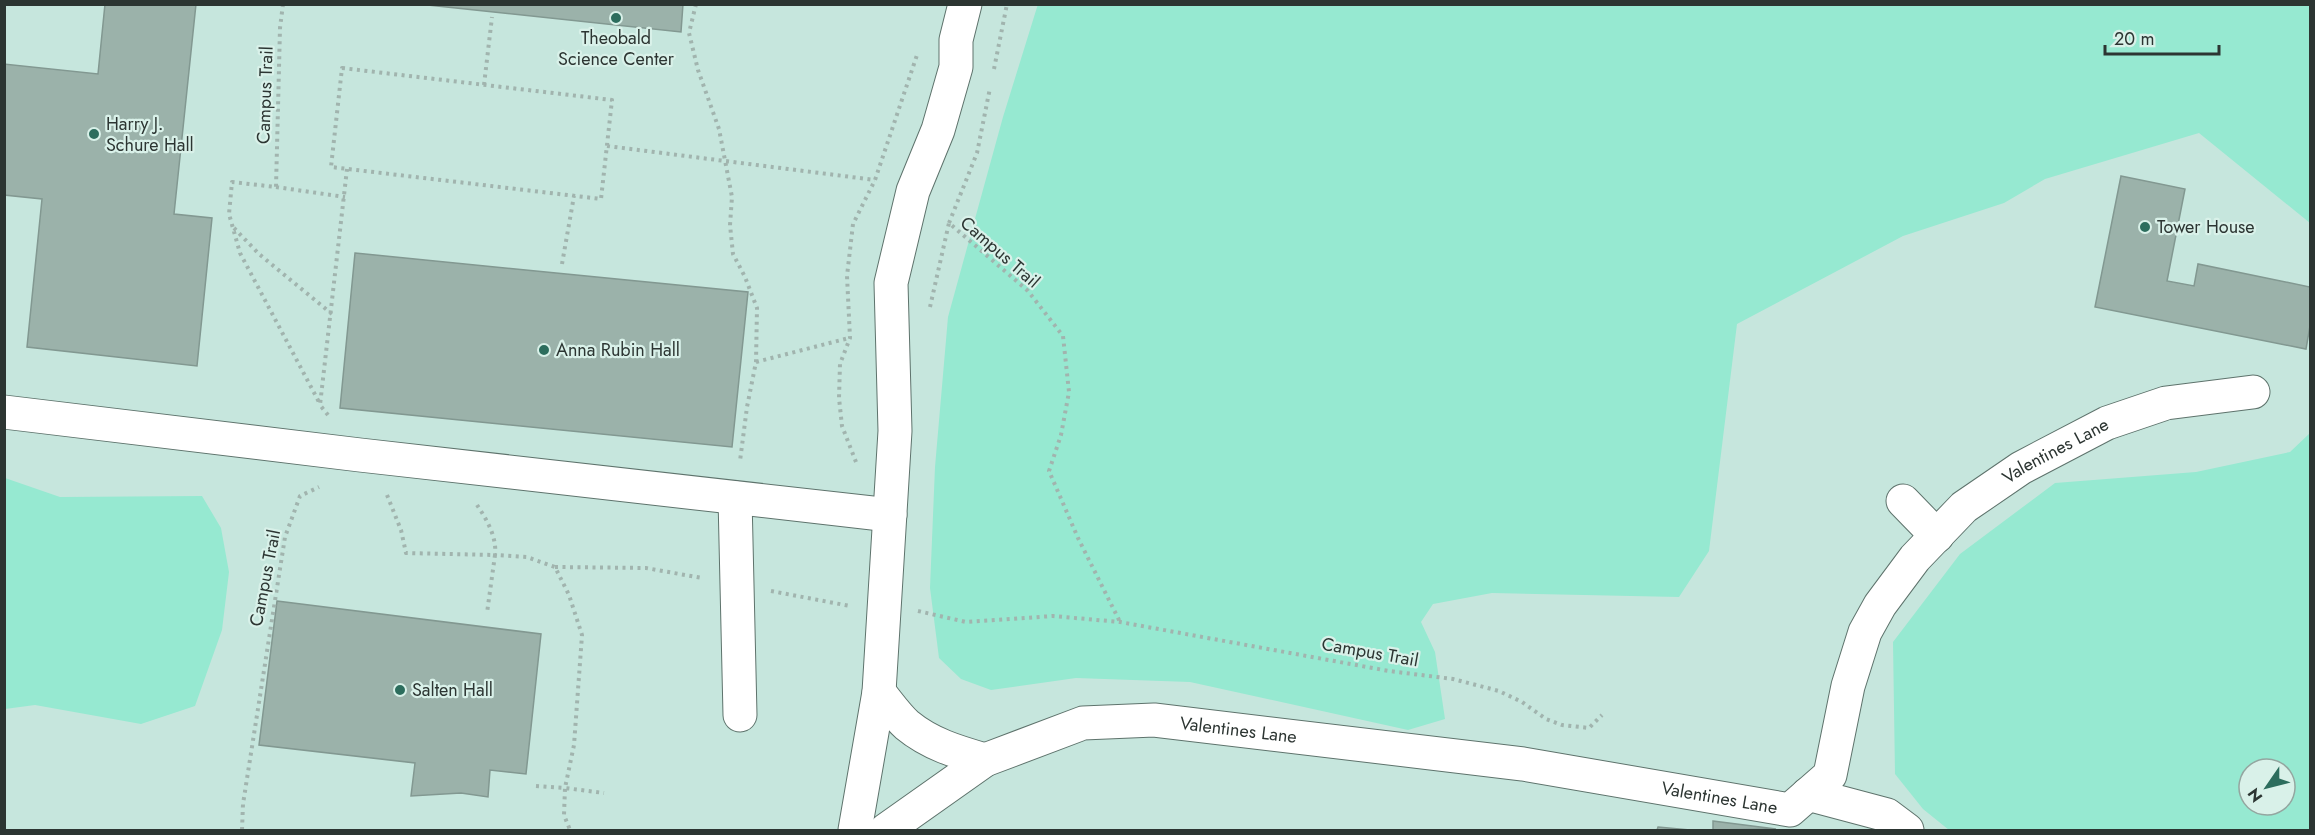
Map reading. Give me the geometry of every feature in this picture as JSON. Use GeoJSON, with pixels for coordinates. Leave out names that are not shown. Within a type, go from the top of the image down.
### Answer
{"type":"FeatureCollection","features":[{"type":"Feature","properties":{"kind":"street"},"geometry":{"type":"LineString","coordinates":[[855,831],[879,692],[895,431],[891,283],[911,201],[938,130],[956,68],[956,40],[965,4]]}},
{"type":"Feature","properties":{"kind":"street","name":"Valentines Lane"},"geometry":{"type":"LineString","coordinates":[[886,831],[985,760],[1083,723],[1154,720],[1523,764],[1790,810],[1830,775],[1848,686],[1865,632],[1915,558],[1964,507],[2021,468],[2107,423],[2166,403],[2253,392]]}},
{"type":"Feature","properties":{"kind":"street"},"geometry":{"type":"LineString","coordinates":[[4,412],[890,515]]}},
{"type":"Feature","properties":{"kind":"street"},"geometry":{"type":"LineString","coordinates":[[735,498],[740,715]]}},
{"type":"Feature","properties":{"kind":"street"},"geometry":{"type":"LineString","coordinates":[[1903,501],[1937,536]]}},
{"type":"Feature","properties":{"kind":"street"},"geometry":{"type":"LineString","coordinates":[[879,692],[906,724],[924,736],[952,750],[985,760]]}},
{"type":"Feature","properties":{"kind":"street"},"geometry":{"type":"LineString","coordinates":[[1808,794],[1887,815],[1906,831]]}},
{"type":"Feature","properties":{"kind":"path","name":"Campus Trail"},"geometry":{"type":"LineString","coordinates":[[276,187],[283,4]]}},
{"type":"Feature","properties":{"kind":"path"},"geometry":{"type":"LineString","coordinates":[[696,4],[689,33],[698,70],[719,129],[732,197],[730,225],[733,254],[757,308],[756,362],[747,407],[735,498]]}},
{"type":"Feature","properties":{"kind":"path"},"geometry":{"type":"LineString","coordinates":[[484,85],[492,17]]}},
{"type":"Feature","properties":{"kind":"path"},"geometry":{"type":"LineString","coordinates":[[875,180],[916,61],[920,41]]}},
{"type":"Feature","properties":{"kind":"path"},"geometry":{"type":"LineString","coordinates":[[342,68],[612,100],[607,146],[601,199],[331,167],[342,68]]}},
{"type":"Feature","properties":{"kind":"path"},"geometry":{"type":"LineString","coordinates":[[607,146],[875,180],[949,223]]}},
{"type":"Feature","properties":{"kind":"path"},"geometry":{"type":"LineString","coordinates":[[320,405],[240,254],[229,214],[232,182],[345,197]]}},
{"type":"Feature","properties":{"kind":"path"},"geometry":{"type":"LineString","coordinates":[[562,264],[574,196]]}},
{"type":"Feature","properties":{"kind":"path","name":"Campus Trail"},"geometry":{"type":"LineString","coordinates":[[927,317],[949,223],[1028,291],[1063,336],[1069,392],[1061,435],[1049,471],[1078,538],[1120,622]]}},
{"type":"Feature","properties":{"kind":"path"},"geometry":{"type":"LineString","coordinates":[[233,227],[259,254],[332,314]]}},
{"type":"Feature","properties":{"kind":"path"},"geometry":{"type":"LineString","coordinates":[[756,362],[850,338]]}},
{"type":"Feature","properties":{"kind":"path","name":"Campus Trail"},"geometry":{"type":"LineString","coordinates":[[242,831],[243,804],[285,537],[300,496],[320,487]]}},
{"type":"Feature","properties":{"kind":"path"},"geometry":{"type":"LineString","coordinates":[[385,491],[406,553],[495,555],[487,613]]}},
{"type":"Feature","properties":{"kind":"path"},"geometry":{"type":"LineString","coordinates":[[555,567],[646,568]]}},
{"type":"Feature","properties":{"kind":"path","name":"Campus Trail"},"geometry":{"type":"LineString","coordinates":[[910,609],[966,622],[1053,616],[1120,622],[1453,680],[1499,691],[1562,725],[1589,728],[1602,715]]}},
{"type":"Feature","properties":{"kind":"path"},"geometry":{"type":"LineString","coordinates":[[536,786],[566,788],[564,815],[570,831]]}},
{"type":"Feature","properties":{"kind":"shaded area"},"geometry":{"type":"Polygon","coordinates":[[[5,5],[2310,5],[2310,830],[5,830],[5,5]]]}},
{"type":"Feature","properties":{"kind":"green space"},"geometry":{"type":"Polygon","coordinates":[[[1038,4],[2310,5],[2310,223],[2199,133],[2045,179],[2004,203],[1903,236],[1737,324],[1709,551],[1679,597],[1492,593],[1433,604],[1421,622],[1435,652],[1445,719],[1408,730],[1190,682],[1076,678],[991,690],[961,679],[939,658],[930,588],[935,467],[948,317],[1003,117],[1038,4]]]}},
{"type":"Feature","properties":{"kind":"green space"},"geometry":{"type":"Polygon","coordinates":[[[2310,433],[2310,830],[1949,830],[1923,809],[1895,774],[1893,642],[1960,554],[2055,483],[2196,472],[2290,452],[2310,433]]]}},
{"type":"Feature","properties":{"kind":"green space"},"geometry":{"type":"Polygon","coordinates":[[[5,478],[60,497],[202,496],[221,528],[229,572],[222,630],[195,706],[141,724],[35,705],[5,709],[5,478]]]}},
{"type":"Feature","properties":{"kind":"building","name":"Harry J. Schure Hall"},"geometry":{"type":"Polygon","coordinates":[[[105,4],[196,4],[174,214],[212,218],[197,366],[27,347],[42,199],[4,195],[4,64],[98,74],[105,4]]]}},
{"type":"Feature","properties":{"kind":"building","name":"Theobald Science Center"},"geometry":{"type":"Polygon","coordinates":[[[418,4],[683,4],[681,32],[418,4]]]}},
{"type":"Feature","properties":{"kind":"building","name":"Tower House"},"geometry":{"type":"Polygon","coordinates":[[[2121,176],[2185,189],[2167,281],[2194,286],[2198,264],[2310,287],[2310,326],[2306,349],[2095,307],[2121,176]]]}},
{"type":"Feature","properties":{"kind":"building","name":"Anna Rubin Hall"},"geometry":{"type":"Polygon","coordinates":[[[355,253],[748,292],[732,447],[340,408],[355,253]]]}},
{"type":"Feature","properties":{"kind":"building","name":"Salten Hall"},"geometry":{"type":"Polygon","coordinates":[[[277,601],[541,634],[526,774],[490,770],[488,797],[461,793],[411,796],[415,763],[259,745],[277,601]]]}},
{"type":"Feature","properties":{"kind":"building"},"geometry":{"type":"Polygon","coordinates":[[[1713,821],[1776,829],[1713,830],[1713,821]]]}},
{"type":"Feature","properties":{"kind":"building"},"geometry":{"type":"Polygon","coordinates":[[[1658,827],[1690,830],[1657,830],[1658,827]]]}},
{"type":"Feature","properties":{"kind":"place","name":"Theobald Science Center"},"geometry":{"type":"Point","coordinates":[616,18]}},
{"type":"Feature","properties":{"kind":"place","name":"Harry J. Schure Hall"},"geometry":{"type":"Point","coordinates":[94,134]}},
{"type":"Feature","properties":{"kind":"place","name":"Tower House"},"geometry":{"type":"Point","coordinates":[2145,227]}},
{"type":"Feature","properties":{"kind":"place","name":"Anna Rubin Hall"},"geometry":{"type":"Point","coordinates":[544,350]}},
{"type":"Feature","properties":{"kind":"place","name":"Salten Hall"},"geometry":{"type":"Point","coordinates":[400,690]}}]}
